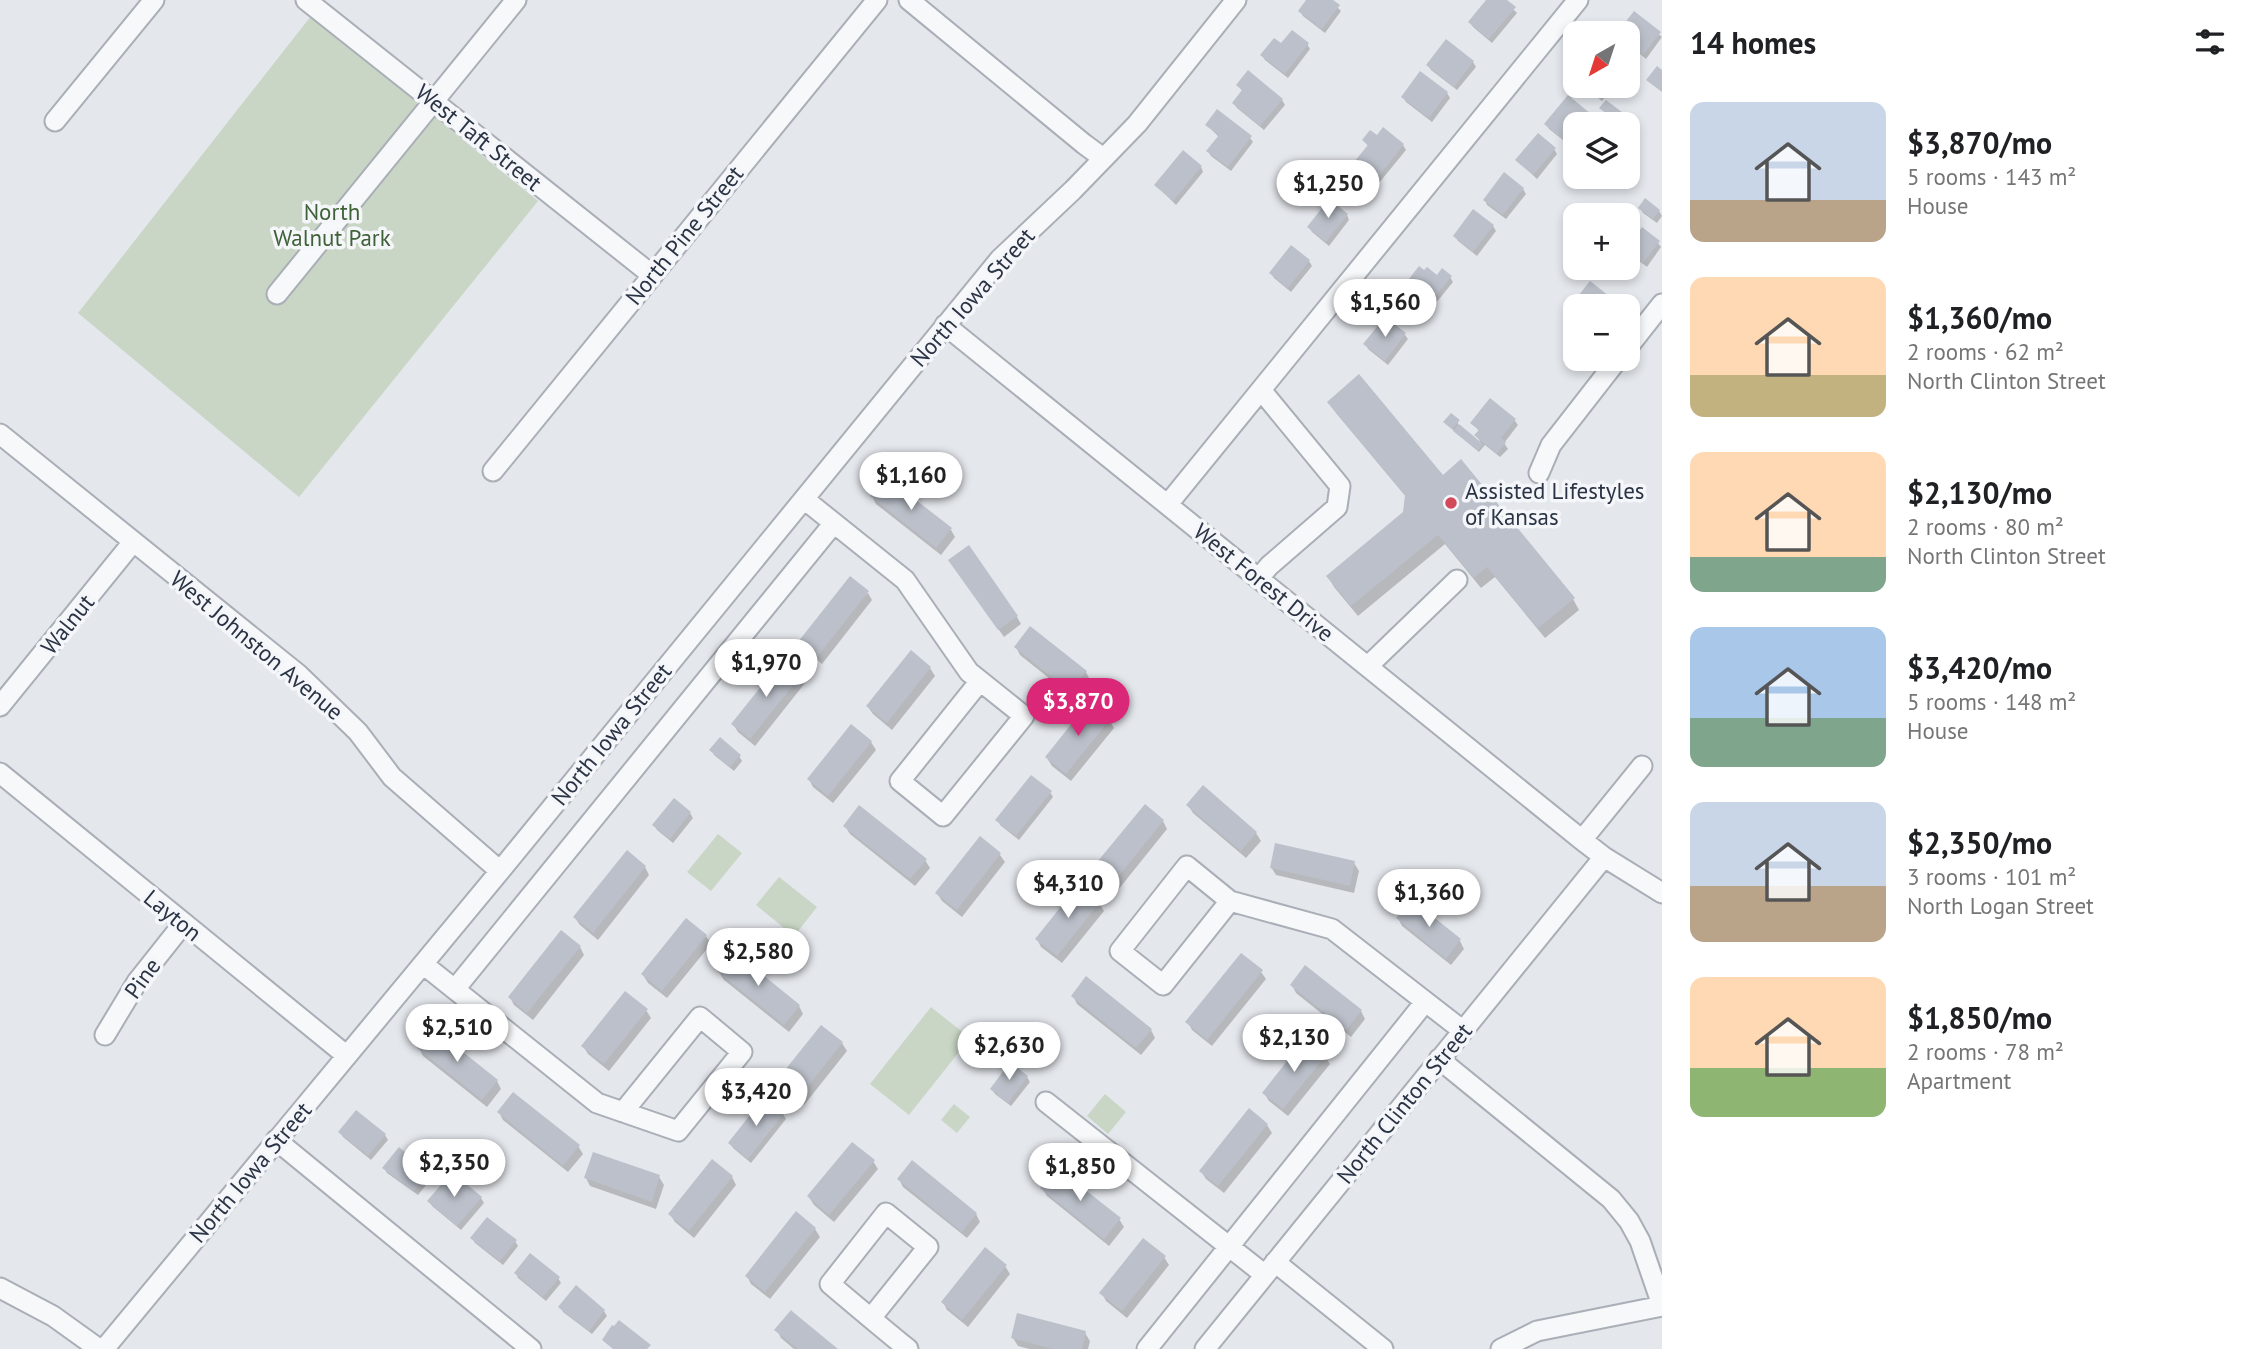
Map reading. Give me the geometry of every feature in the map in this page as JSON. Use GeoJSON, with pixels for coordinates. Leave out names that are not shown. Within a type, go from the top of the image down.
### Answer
{"type":"FeatureCollection","features":[{"type":"Feature","properties":{"kind":"street"},"geometry":{"type":"LineString","coordinates":[[55,121],[154,0]]}},
{"type":"Feature","properties":{"kind":"street","name":"West Taft Street"},"geometry":{"type":"LineString","coordinates":[[306,0],[652,275]]}},
{"type":"Feature","properties":{"kind":"street"},"geometry":{"type":"LineString","coordinates":[[277,294],[516,0]]}},
{"type":"Feature","properties":{"kind":"street","name":"North Pine Street"},"geometry":{"type":"LineString","coordinates":[[493,471],[877,0]]}},
{"type":"Feature","properties":{"kind":"street"},"geometry":{"type":"LineString","coordinates":[[909,0],[1102,158]]}},
{"type":"Feature","properties":{"kind":"street","name":"North Iowa Street"},"geometry":{"type":"LineString","coordinates":[[101,1349],[500,871],[1000,259],[1073,190],[1136,124],[1236,0]]}},
{"type":"Feature","properties":{"kind":"street"},"geometry":{"type":"LineString","coordinates":[[1168,504],[1572,2]]}},
{"type":"Feature","properties":{"kind":"street"},"geometry":{"type":"LineString","coordinates":[[1640,332],[1662,304]]}},
{"type":"Feature","properties":{"kind":"street","name":"West Forest Drive"},"geometry":{"type":"LineString","coordinates":[[945,325],[1582,840],[1662,893]]}},
{"type":"Feature","properties":{"kind":"street"},"geometry":{"type":"LineString","coordinates":[[1539,473],[1551,445],[1609,371]]}},
{"type":"Feature","properties":{"kind":"street"},"geometry":{"type":"LineString","coordinates":[[1259,578],[1336,507],[1340,486],[1261,390]]}},
{"type":"Feature","properties":{"kind":"street","name":"West Johnston Avenue"},"geometry":{"type":"LineString","coordinates":[[0,434],[299,675],[358,732],[392,777],[500,871]]}},
{"type":"Feature","properties":{"kind":"street"},"geometry":{"type":"LineString","coordinates":[[804,499],[905,580],[969,672],[1024,716],[943,816],[900,781],[980,681]]}},
{"type":"Feature","properties":{"kind":"street"},"geometry":{"type":"LineString","coordinates":[[455,989],[834,523]]}},
{"type":"Feature","properties":{"kind":"street","name":"Walnut"},"geometry":{"type":"LineString","coordinates":[[0,706],[133,541]]}},
{"type":"Feature","properties":{"kind":"street"},"geometry":{"type":"LineString","coordinates":[[1368,666],[1457,580]]}},
{"type":"Feature","properties":{"kind":"street"},"geometry":{"type":"LineString","coordinates":[[1582,840],[1642,766]]}},
{"type":"Feature","properties":{"kind":"street","name":"Layton"},"geometry":{"type":"LineString","coordinates":[[0,773],[347,1056]]}},
{"type":"Feature","properties":{"kind":"street","name":"North Clinton Street"},"geometry":{"type":"LineString","coordinates":[[1205,1349],[1604,857]]}},
{"type":"Feature","properties":{"kind":"street"},"geometry":{"type":"LineString","coordinates":[[1230,901],[1163,985],[1119,951],[1187,866],[1230,901],[1332,929],[1462,1030]]}},
{"type":"Feature","properties":{"kind":"street","name":"Pine"},"geometry":{"type":"LineString","coordinates":[[105,1035],[137,982],[183,924]]}},
{"type":"Feature","properties":{"kind":"street"},"geometry":{"type":"LineString","coordinates":[[423,964],[597,1103],[623,1112],[678,1131],[742,1052],[700,1017],[623,1112]]}},
{"type":"Feature","properties":{"kind":"street"},"geometry":{"type":"LineString","coordinates":[[1147,1349],[1425,1002]]}},
{"type":"Feature","properties":{"kind":"street"},"geometry":{"type":"LineString","coordinates":[[1439,1059],[1611,1199],[1629,1221],[1640,1241],[1662,1306],[1537,1331],[1501,1349]]}},
{"type":"Feature","properties":{"kind":"street"},"geometry":{"type":"LineString","coordinates":[[1046,1102],[1228,1246],[1270,1268],[1383,1349]]}},
{"type":"Feature","properties":{"kind":"street"},"geometry":{"type":"LineString","coordinates":[[276,1140],[531,1349]]}},
{"type":"Feature","properties":{"kind":"street"},"geometry":{"type":"LineString","coordinates":[[871,1318],[928,1247],[886,1213],[830,1284],[908,1349]]}},
{"type":"Feature","properties":{"kind":"street"},"geometry":{"type":"LineString","coordinates":[[0,1288],[54,1316],[101,1349]]}},
{"type":"Feature","properties":{"kind":"green space","name":"North Walnut Park"},"geometry":{"type":"Polygon","coordinates":[[[311,16],[538,201],[299,497],[78,313],[311,16]]]}},
{"type":"Feature","properties":{"kind":"green space"},"geometry":{"type":"Polygon","coordinates":[[[718,834],[742,853],[711,891],[687,872],[718,834]]]}},
{"type":"Feature","properties":{"kind":"green space"},"geometry":{"type":"Polygon","coordinates":[[[779,877],[817,907],[794,936],[756,905],[779,877]]]}},
{"type":"Feature","properties":{"kind":"green space"},"geometry":{"type":"Polygon","coordinates":[[[931,1007],[970,1038],[909,1115],[870,1084],[931,1007]]]}},
{"type":"Feature","properties":{"kind":"green space"},"geometry":{"type":"Polygon","coordinates":[[[1105,1094],[1126,1112],[1108,1134],[1087,1116],[1105,1094]]]}},
{"type":"Feature","properties":{"kind":"green space"},"geometry":{"type":"Polygon","coordinates":[[[954,1104],[970,1117],[957,1133],[941,1120],[954,1104]]]}},
{"type":"Feature","properties":{"kind":"building"},"geometry":{"type":"Polygon","coordinates":[[[1306,0],[1333,0],[1340,5],[1322,29],[1298,11],[1306,0]]]}},
{"type":"Feature","properties":{"kind":"building"},"geometry":{"type":"Polygon","coordinates":[[[1486,0],[1507,0],[1516,7],[1489,39],[1468,22],[1486,0]]]}},
{"type":"Feature","properties":{"kind":"building"},"geometry":{"type":"Polygon","coordinates":[[[1634,11],[1661,32],[1643,55],[1640,53],[1640,21],[1626,21],[1634,11]]]}},
{"type":"Feature","properties":{"kind":"building"},"geometry":{"type":"Polygon","coordinates":[[[1292,30],[1309,43],[1285,74],[1260,55],[1274,38],[1281,43],[1292,30]]]}},
{"type":"Feature","properties":{"kind":"building"},"geometry":{"type":"Polygon","coordinates":[[[1446,39],[1474,61],[1454,87],[1426,65],[1446,39]]]}},
{"type":"Feature","properties":{"kind":"building"},"geometry":{"type":"Polygon","coordinates":[[[1657,66],[1662,70],[1662,92],[1646,80],[1657,66]]]}},
{"type":"Feature","properties":{"kind":"building"},"geometry":{"type":"Polygon","coordinates":[[[1248,70],[1283,99],[1260,126],[1232,103],[1242,90],[1236,85],[1248,70]]]}},
{"type":"Feature","properties":{"kind":"building"},"geometry":{"type":"Polygon","coordinates":[[[1420,71],[1448,92],[1429,118],[1401,97],[1420,71]]]}},
{"type":"Feature","properties":{"kind":"building"},"geometry":{"type":"Polygon","coordinates":[[[1566,98],[1572,98],[1589,112],[1563,112],[1563,140],[1544,124],[1566,98]]]}},
{"type":"Feature","properties":{"kind":"building"},"geometry":{"type":"Polygon","coordinates":[[[1606,100],[1622,112],[1604,112],[1599,108],[1606,100]]]}},
{"type":"Feature","properties":{"kind":"building"},"geometry":{"type":"Polygon","coordinates":[[[1217,109],[1252,136],[1228,167],[1206,151],[1219,135],[1205,125],[1217,109]]]}},
{"type":"Feature","properties":{"kind":"building"},"geometry":{"type":"Polygon","coordinates":[[[1383,127],[1404,144],[1376,180],[1354,162],[1368,145],[1362,140],[1370,130],[1377,135],[1383,127]]]}},
{"type":"Feature","properties":{"kind":"building"},"geometry":{"type":"Polygon","coordinates":[[[1538,133],[1556,148],[1533,175],[1515,160],[1538,133]]]}},
{"type":"Feature","properties":{"kind":"building"},"geometry":{"type":"Polygon","coordinates":[[[1183,150],[1202,166],[1173,201],[1154,185],[1183,150]]]}},
{"type":"Feature","properties":{"kind":"building"},"geometry":{"type":"Polygon","coordinates":[[[1504,172],[1524,188],[1503,215],[1483,200],[1504,172]]]}},
{"type":"Feature","properties":{"kind":"building"},"geometry":{"type":"Polygon","coordinates":[[[1645,198],[1660,210],[1653,219],[1640,209],[1645,198]]]}},
{"type":"Feature","properties":{"kind":"building"},"geometry":{"type":"Polygon","coordinates":[[[1329,199],[1348,214],[1326,242],[1307,227],[1329,199]]]}},
{"type":"Feature","properties":{"kind":"building"},"geometry":{"type":"Polygon","coordinates":[[[1473,209],[1494,225],[1473,252],[1453,236],[1473,209]]]}},
{"type":"Feature","properties":{"kind":"building"},"geometry":{"type":"Polygon","coordinates":[[[1642,227],[1660,241],[1643,263],[1640,260],[1642,227]]]}},
{"type":"Feature","properties":{"kind":"building"},"geometry":{"type":"Polygon","coordinates":[[[1291,245],[1310,260],[1288,288],[1269,273],[1291,245]]]}},
{"type":"Feature","properties":{"kind":"building"},"geometry":{"type":"Polygon","coordinates":[[[1419,266],[1424,270],[1427,267],[1437,275],[1442,268],[1452,276],[1433,299],[1409,279],[1419,266]]]}},
{"type":"Feature","properties":{"kind":"building"},"geometry":{"type":"Polygon","coordinates":[[[1590,281],[1606,294],[1580,294],[1590,281]]]}},
{"type":"Feature","properties":{"kind":"building"},"geometry":{"type":"Polygon","coordinates":[[[1385,317],[1406,333],[1385,361],[1363,344],[1385,317]]]}},
{"type":"Feature","properties":{"kind":"building","name":"Assisted Lifestyles of Kansas"},"geometry":{"type":"Polygon","coordinates":[[[1359,374],[1443,475],[1461,459],[1575,598],[1538,628],[1487,567],[1474,578],[1438,535],[1351,606],[1326,576],[1403,512],[1405,495],[1327,402],[1359,374]]]}},
{"type":"Feature","properties":{"kind":"building"},"geometry":{"type":"Polygon","coordinates":[[[1490,398],[1516,419],[1501,438],[1506,442],[1497,454],[1474,435],[1479,430],[1470,423],[1490,398]]]}},
{"type":"Feature","properties":{"kind":"building"},"geometry":{"type":"Polygon","coordinates":[[[1451,413],[1460,420],[1452,429],[1443,422],[1451,413]]]}},
{"type":"Feature","properties":{"kind":"building"},"geometry":{"type":"Polygon","coordinates":[[[1459,424],[1483,444],[1478,451],[1453,431],[1459,424]]]}},
{"type":"Feature","properties":{"kind":"building"},"geometry":{"type":"Polygon","coordinates":[[[885,476],[952,528],[936,548],[870,496],[885,476]]]}},
{"type":"Feature","properties":{"kind":"building"},"geometry":{"type":"Polygon","coordinates":[[[969,545],[1018,616],[998,630],[948,560],[969,545]]]}},
{"type":"Feature","properties":{"kind":"building"},"geometry":{"type":"Polygon","coordinates":[[[850,576],[869,591],[817,657],[798,642],[850,576]]]}},
{"type":"Feature","properties":{"kind":"building"},"geometry":{"type":"Polygon","coordinates":[[[1030,626],[1087,671],[1070,692],[1014,647],[1030,626]]]}},
{"type":"Feature","properties":{"kind":"building"},"geometry":{"type":"Polygon","coordinates":[[[911,650],[931,667],[887,723],[866,706],[911,650]]]}},
{"type":"Feature","properties":{"kind":"building"},"geometry":{"type":"Polygon","coordinates":[[[783,659],[802,674],[750,739],[731,724],[783,659]]]}},
{"type":"Feature","properties":{"kind":"building"},"geometry":{"type":"Polygon","coordinates":[[[1089,702],[1111,718],[1066,774],[1045,757],[1089,702]]]}},
{"type":"Feature","properties":{"kind":"building"},"geometry":{"type":"Polygon","coordinates":[[[851,724],[872,741],[828,796],[807,779],[851,724]]]}},
{"type":"Feature","properties":{"kind":"building"},"geometry":{"type":"Polygon","coordinates":[[[720,737],[741,755],[730,767],[709,750],[720,737]]]}},
{"type":"Feature","properties":{"kind":"building"},"geometry":{"type":"Polygon","coordinates":[[[1031,775],[1052,791],[1016,836],[995,820],[1031,775]]]}},
{"type":"Feature","properties":{"kind":"building"},"geometry":{"type":"Polygon","coordinates":[[[1203,785],[1257,832],[1241,851],[1186,805],[1203,785]]]}},
{"type":"Feature","properties":{"kind":"building"},"geometry":{"type":"Polygon","coordinates":[[[674,798],[691,812],[670,839],[652,825],[674,798]]]}},
{"type":"Feature","properties":{"kind":"building"},"geometry":{"type":"Polygon","coordinates":[[[1145,804],[1164,820],[1113,883],[1093,867],[1145,804]]]}},
{"type":"Feature","properties":{"kind":"building"},"geometry":{"type":"Polygon","coordinates":[[[859,805],[927,859],[910,879],[843,826],[859,805]]]}},
{"type":"Feature","properties":{"kind":"building"},"geometry":{"type":"Polygon","coordinates":[[[980,836],[1001,853],[957,910],[935,893],[980,836]]]}},
{"type":"Feature","properties":{"kind":"building"},"geometry":{"type":"Polygon","coordinates":[[[1275,843],[1355,861],[1350,886],[1270,868],[1275,843]]]}},
{"type":"Feature","properties":{"kind":"building"},"geometry":{"type":"Polygon","coordinates":[[[627,850],[646,866],[593,933],[573,917],[627,850]]]}},
{"type":"Feature","properties":{"kind":"building"},"geometry":{"type":"Polygon","coordinates":[[[1079,884],[1100,902],[1057,956],[1035,939],[1079,884]]]}},
{"type":"Feature","properties":{"kind":"building"},"geometry":{"type":"Polygon","coordinates":[[[1411,899],[1461,939],[1446,959],[1396,918],[1411,899]]]}},
{"type":"Feature","properties":{"kind":"building"},"geometry":{"type":"Polygon","coordinates":[[[686,918],[707,935],[662,991],[641,974],[686,918]]]}},
{"type":"Feature","properties":{"kind":"building"},"geometry":{"type":"Polygon","coordinates":[[[561,930],[581,946],[527,1013],[508,997],[561,930]]]}},
{"type":"Feature","properties":{"kind":"building"},"geometry":{"type":"Polygon","coordinates":[[[733,951],[800,1005],[784,1025],[717,971],[733,951]]]}},
{"type":"Feature","properties":{"kind":"building"},"geometry":{"type":"Polygon","coordinates":[[[1241,953],[1263,970],[1207,1040],[1185,1022],[1241,953]]]}},
{"type":"Feature","properties":{"kind":"building"},"geometry":{"type":"Polygon","coordinates":[[[1305,965],[1362,1010],[1346,1030],[1290,985],[1305,965]]]}},
{"type":"Feature","properties":{"kind":"building"},"geometry":{"type":"Polygon","coordinates":[[[1086,976],[1152,1029],[1136,1048],[1071,996],[1086,976]]]}},
{"type":"Feature","properties":{"kind":"building"},"geometry":{"type":"Polygon","coordinates":[[[625,991],[648,1009],[604,1064],[581,1046],[625,991]]]}},
{"type":"Feature","properties":{"kind":"building"},"geometry":{"type":"Polygon","coordinates":[[[821,1025],[843,1042],[799,1098],[777,1080],[821,1025]]]}},
{"type":"Feature","properties":{"kind":"building"},"geometry":{"type":"Polygon","coordinates":[[[433,1028],[498,1080],[482,1100],[417,1048],[433,1028]]]}},
{"type":"Feature","properties":{"kind":"building"},"geometry":{"type":"Polygon","coordinates":[[[1305,1038],[1326,1055],[1283,1109],[1262,1093],[1305,1038]]]}},
{"type":"Feature","properties":{"kind":"building"},"geometry":{"type":"Polygon","coordinates":[[[1010,1062],[1028,1076],[1008,1103],[990,1089],[1010,1062]]]}},
{"type":"Feature","properties":{"kind":"building"},"geometry":{"type":"Polygon","coordinates":[[[513,1092],[580,1145],[563,1166],[497,1112],[513,1092]]]}},
{"type":"Feature","properties":{"kind":"building"},"geometry":{"type":"Polygon","coordinates":[[[764,1097],[784,1113],[748,1159],[728,1143],[764,1097]]]}},
{"type":"Feature","properties":{"kind":"building"},"geometry":{"type":"Polygon","coordinates":[[[1249,1108],[1268,1124],[1218,1186],[1199,1171],[1249,1108]]]}},
{"type":"Feature","properties":{"kind":"building"},"geometry":{"type":"Polygon","coordinates":[[[356,1110],[386,1134],[368,1156],[338,1132],[356,1110]]]}},
{"type":"Feature","properties":{"kind":"building"},"geometry":{"type":"Polygon","coordinates":[[[852,1142],[875,1160],[829,1215],[807,1196],[852,1142]]]}},
{"type":"Feature","properties":{"kind":"building"},"geometry":{"type":"Polygon","coordinates":[[[399,1147],[429,1173],[414,1191],[382,1168],[399,1147]]]}},
{"type":"Feature","properties":{"kind":"building"},"geometry":{"type":"Polygon","coordinates":[[[593,1152],[660,1175],[652,1202],[584,1178],[593,1152]]]}},
{"type":"Feature","properties":{"kind":"building"},"geometry":{"type":"Polygon","coordinates":[[[712,1159],[733,1176],[689,1231],[668,1214],[712,1159]]]}},
{"type":"Feature","properties":{"kind":"building"},"geometry":{"type":"Polygon","coordinates":[[[912,1160],[977,1213],[962,1232],[897,1179],[912,1160]]]}},
{"type":"Feature","properties":{"kind":"building"},"geometry":{"type":"Polygon","coordinates":[[[1056,1167],[1121,1218],[1104,1239],[1040,1188],[1056,1167]]]}},
{"type":"Feature","properties":{"kind":"building"},"geometry":{"type":"Polygon","coordinates":[[[452,1172],[482,1197],[457,1226],[427,1201],[452,1172]]]}},
{"type":"Feature","properties":{"kind":"building"},"geometry":{"type":"Polygon","coordinates":[[[796,1211],[816,1228],[765,1292],[745,1276],[796,1211]]]}},
{"type":"Feature","properties":{"kind":"building"},"geometry":{"type":"Polygon","coordinates":[[[487,1217],[517,1240],[500,1261],[470,1238],[487,1217]]]}},
{"type":"Feature","properties":{"kind":"building"},"geometry":{"type":"Polygon","coordinates":[[[1143,1238],[1166,1256],[1122,1311],[1099,1293],[1143,1238]]]}},
{"type":"Feature","properties":{"kind":"building"},"geometry":{"type":"Polygon","coordinates":[[[985,1247],[1007,1265],[962,1320],[941,1302],[985,1247]]]}},
{"type":"Feature","properties":{"kind":"building"},"geometry":{"type":"Polygon","coordinates":[[[530,1253],[560,1277],[543,1297],[514,1273],[530,1253]]]}},
{"type":"Feature","properties":{"kind":"building"},"geometry":{"type":"Polygon","coordinates":[[[576,1285],[605,1310],[589,1331],[558,1307],[576,1285]]]}},
{"type":"Feature","properties":{"kind":"building"},"geometry":{"type":"Polygon","coordinates":[[[791,1310],[838,1349],[798,1349],[774,1330],[791,1310]]]}},
{"type":"Feature","properties":{"kind":"building"},"geometry":{"type":"Polygon","coordinates":[[[1017,1313],[1086,1331],[1082,1349],[1052,1349],[1011,1338],[1017,1313]]]}},
{"type":"Feature","properties":{"kind":"building"},"geometry":{"type":"Polygon","coordinates":[[[619,1320],[651,1345],[647,1349],[613,1349],[602,1340],[619,1320]]]}},
{"type":"Feature","properties":{"kind":"place","name":"Assisted Lifestyles of Kansas"},"geometry":{"type":"Point","coordinates":[1451,503]}}]}
